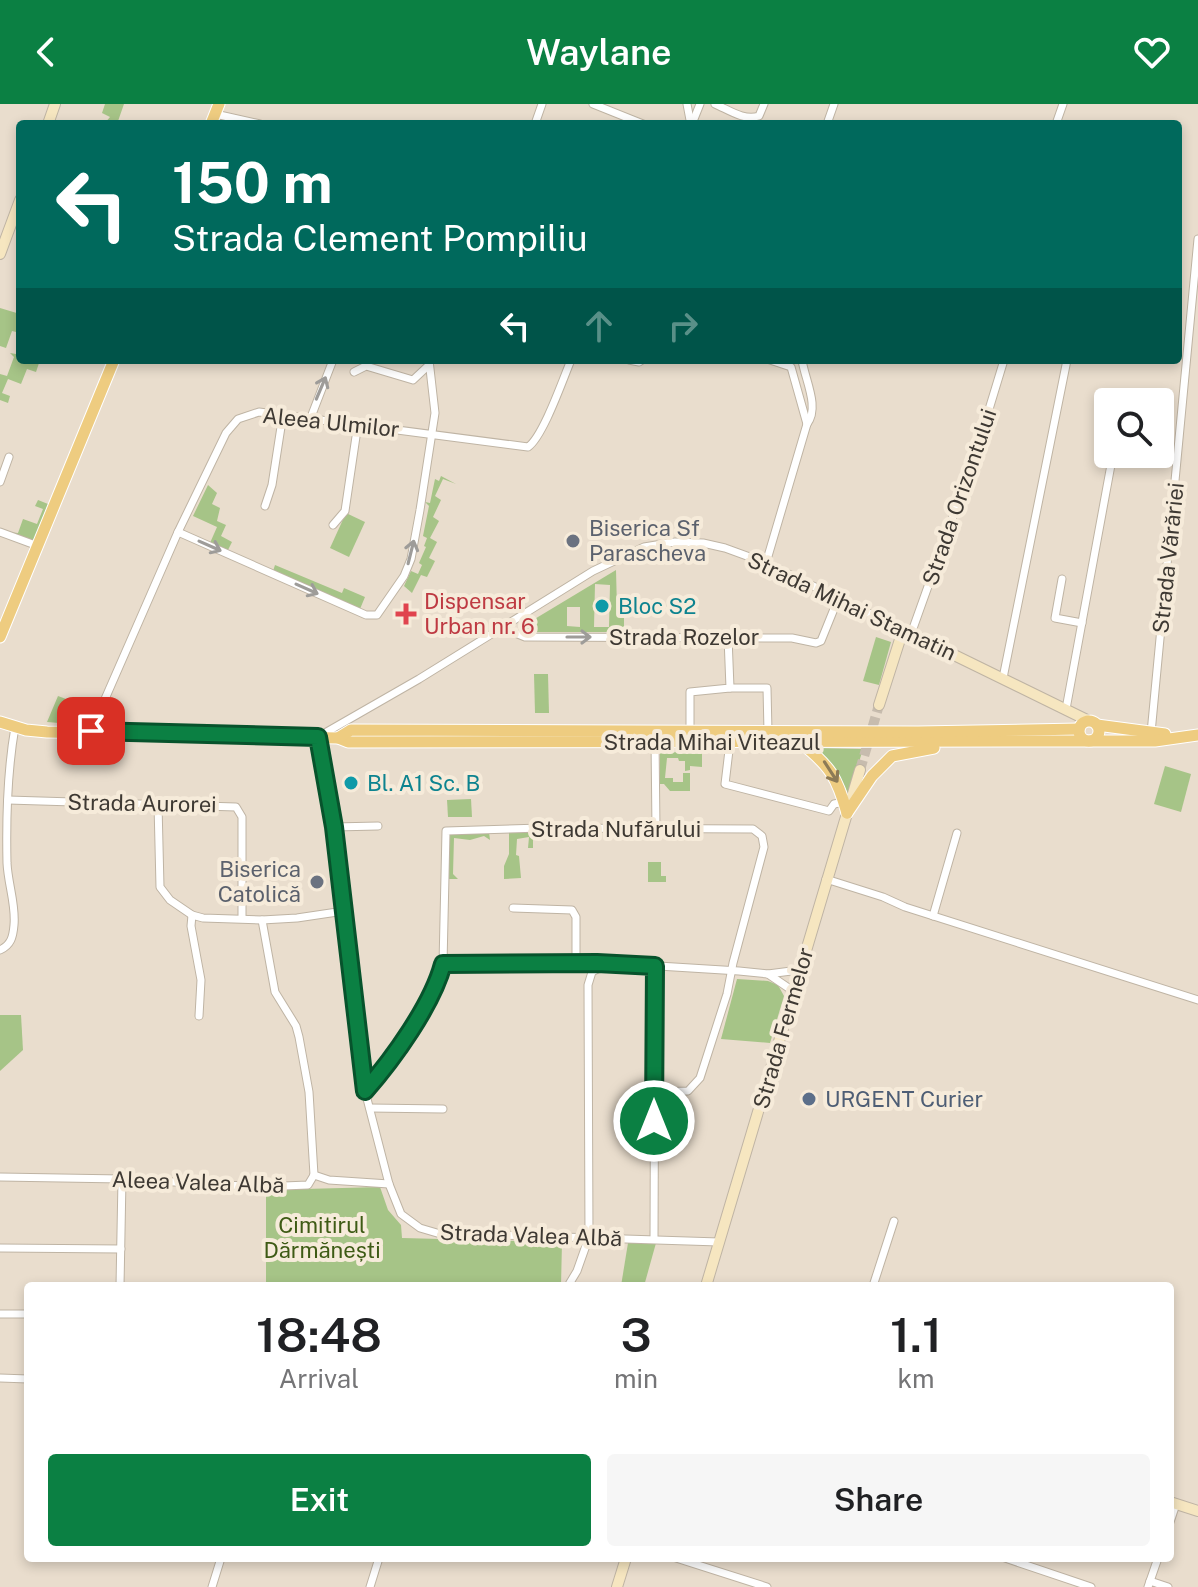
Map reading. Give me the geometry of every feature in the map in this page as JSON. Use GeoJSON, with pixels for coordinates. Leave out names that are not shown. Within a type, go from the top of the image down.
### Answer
{"type":"FeatureCollection","features":[{"type":"Feature","properties":{"kind":"main road"},"geometry":{"type":"LineString","coordinates":[[0,637],[112,364]]}},
{"type":"Feature","properties":{"kind":"main road","name":"Strada Mihai Viteazul"},"geometry":{"type":"LineString","coordinates":[[0,722],[47,732],[318,737],[348,742],[655,738],[690,732],[759,735],[1088,725],[1198,735]]}},
{"type":"Feature","properties":{"kind":"main road"},"geometry":{"type":"LineString","coordinates":[[1088,725],[1099,734],[1089,741],[1081,737],[1088,725]]}},
{"type":"Feature","properties":{"kind":"main road","name":"Strada Mihai Viteazul"},"geometry":{"type":"LineString","coordinates":[[351,726],[730,742],[759,735],[801,742],[1155,741],[1198,735]]}},
{"type":"Feature","properties":{"kind":"main road"},"geometry":{"type":"LineString","coordinates":[[338,738],[351,726]]}},
{"type":"Feature","properties":{"kind":"main road"},"geometry":{"type":"LineString","coordinates":[[845,807],[892,756],[971,741]]}},
{"type":"Feature","properties":{"kind":"main road"},"geometry":{"type":"LineString","coordinates":[[801,742],[829,767],[838,783],[845,807]]}},
{"type":"Feature","properties":{"kind":"street"},"geometry":{"type":"LineString","coordinates":[[593,104],[633,120]]}},
{"type":"Feature","properties":{"kind":"street"},"geometry":{"type":"LineString","coordinates":[[715,104],[742,120],[759,116],[764,104]]}},
{"type":"Feature","properties":{"kind":"street"},"geometry":{"type":"LineString","coordinates":[[215,114],[242,120]]}},
{"type":"Feature","properties":{"kind":"street"},"geometry":{"type":"LineString","coordinates":[[0,254],[16,211]]}},
{"type":"Feature","properties":{"kind":"street","name":"Strada Vărăriei"},"geometry":{"type":"LineString","coordinates":[[1151,733],[1198,239]]}},
{"type":"Feature","properties":{"kind":"street"},"geometry":{"type":"LineString","coordinates":[[311,417],[331,364]]}},
{"type":"Feature","properties":{"kind":"street"},"geometry":{"type":"LineString","coordinates":[[354,372],[366,366],[413,380],[428,364]]}},
{"type":"Feature","properties":{"kind":"street"},"geometry":{"type":"LineString","coordinates":[[178,532],[372,617],[382,612],[411,559],[433,434],[435,404],[429,364]]}},
{"type":"Feature","properties":{"kind":"street","name":"Aleea Ulmilor"},"geometry":{"type":"LineString","coordinates":[[91,731],[178,532],[232,425],[243,416],[254,412],[283,414],[515,446],[531,445],[569,364]]}},
{"type":"Feature","properties":{"kind":"street"},"geometry":{"type":"LineString","coordinates":[[782,364],[791,367],[807,424]]}},
{"type":"Feature","properties":{"kind":"street"},"geometry":{"type":"LineString","coordinates":[[766,563],[807,424],[812,417],[813,408],[803,364]]}},
{"type":"Feature","properties":{"kind":"street","name":"Strada Orizontului"},"geometry":{"type":"LineString","coordinates":[[907,632],[976,452],[1003,364]]}},
{"type":"Feature","properties":{"kind":"street"},"geometry":{"type":"LineString","coordinates":[[1003,678],[1066,364]]}},
{"type":"Feature","properties":{"kind":"street"},"geometry":{"type":"LineString","coordinates":[[265,506],[272,485],[283,414]]}},
{"type":"Feature","properties":{"kind":"street"},"geometry":{"type":"LineString","coordinates":[[333,525],[345,511],[358,423]]}},
{"type":"Feature","properties":{"kind":"street"},"geometry":{"type":"LineString","coordinates":[[0,482],[9,457]]}},
{"type":"Feature","properties":{"kind":"street"},"geometry":{"type":"LineString","coordinates":[[1066,709],[1110,468]]}},
{"type":"Feature","properties":{"kind":"street"},"geometry":{"type":"LineString","coordinates":[[0,532],[38,546]]}},
{"type":"Feature","properties":{"kind":"street","name":"Strada Mihai Stamatin"},"geometry":{"type":"LineString","coordinates":[[318,737],[351,726],[593,571],[644,547],[675,542],[703,543],[766,563],[1066,709],[1088,725]]}},
{"type":"Feature","properties":{"kind":"street"},"geometry":{"type":"LineString","coordinates":[[1062,579],[1055,618],[1082,623]]}},
{"type":"Feature","properties":{"kind":"street","name":"Strada Rozelor"},"geometry":{"type":"LineString","coordinates":[[503,628],[525,637],[792,638],[816,643],[821,641],[838,599]]}},
{"type":"Feature","properties":{"kind":"street"},"geometry":{"type":"LineString","coordinates":[[879,705],[907,632]]}},
{"type":"Feature","properties":{"kind":"street"},"geometry":{"type":"LineString","coordinates":[[728,637],[730,688]]}},
{"type":"Feature","properties":{"kind":"street"},"geometry":{"type":"LineString","coordinates":[[690,732],[690,692],[767,688],[759,735]]}},
{"type":"Feature","properties":{"kind":"street"},"geometry":{"type":"LineString","coordinates":[[0,950],[8,947],[15,924],[7,867],[6,807],[15,727]]}},
{"type":"Feature","properties":{"kind":"street","name":"Strada Valea Albă"},"geometry":{"type":"LineString","coordinates":[[318,737],[334,827],[365,1091],[389,1184],[401,1214],[429,1232],[719,1242]]}},
{"type":"Feature","properties":{"kind":"street"},"geometry":{"type":"LineString","coordinates":[[655,738],[656,829]]}},
{"type":"Feature","properties":{"kind":"street"},"geometry":{"type":"LineString","coordinates":[[730,742],[725,784],[829,811],[834,804],[845,807]]}},
{"type":"Feature","properties":{"kind":"street","name":"Strada Fermelor"},"geometry":{"type":"LineString","coordinates":[[707,1282],[845,807],[860,770]]}},
{"type":"Feature","properties":{"kind":"street","name":"Strada Aurorei"},"geometry":{"type":"LineString","coordinates":[[8,800],[230,805],[240,811],[242,918]]}},
{"type":"Feature","properties":{"kind":"street"},"geometry":{"type":"LineString","coordinates":[[158,804],[160,887],[170,900],[192,915],[262,920],[344,911]]}},
{"type":"Feature","properties":{"kind":"street"},"geometry":{"type":"LineString","coordinates":[[334,827],[378,826]]}},
{"type":"Feature","properties":{"kind":"street","name":"Strada Nufărului"},"geometry":{"type":"LineString","coordinates":[[365,1091],[404,1039],[438,982],[443,964],[446,831],[753,829],[762,836],[764,847],[727,994],[696,1086],[688,1091],[654,1092]]}},
{"type":"Feature","properties":{"kind":"street"},"geometry":{"type":"LineString","coordinates":[[933,916],[957,833]]}},
{"type":"Feature","properties":{"kind":"street"},"geometry":{"type":"LineString","coordinates":[[826,879],[1198,1000]]}},
{"type":"Feature","properties":{"kind":"street"},"geometry":{"type":"LineString","coordinates":[[513,908],[572,910],[576,917],[576,963]]}},
{"type":"Feature","properties":{"kind":"street"},"geometry":{"type":"LineString","coordinates":[[192,915],[191,926],[200,971],[199,1016]]}},
{"type":"Feature","properties":{"kind":"street"},"geometry":{"type":"LineString","coordinates":[[262,920],[275,992],[296,1026],[299,1037],[310,1105],[314,1175]]}},
{"type":"Feature","properties":{"kind":"street"},"geometry":{"type":"LineString","coordinates":[[443,964],[610,963],[768,974],[799,970]]}},
{"type":"Feature","properties":{"kind":"street"},"geometry":{"type":"LineString","coordinates":[[570,1282],[589,1237],[588,985],[592,972],[610,963]]}},
{"type":"Feature","properties":{"kind":"street"},"geometry":{"type":"LineString","coordinates":[[654,1238],[655,966]]}},
{"type":"Feature","properties":{"kind":"street"},"geometry":{"type":"LineString","coordinates":[[768,974],[793,991]]}},
{"type":"Feature","properties":{"kind":"street"},"geometry":{"type":"LineString","coordinates":[[370,1108],[443,1109]]}},
{"type":"Feature","properties":{"kind":"street","name":"Aleea Valea Albă"},"geometry":{"type":"LineString","coordinates":[[0,1177],[122,1179],[259,1187],[308,1185],[314,1175],[329,1180],[389,1184]]}},
{"type":"Feature","properties":{"kind":"street"},"geometry":{"type":"LineString","coordinates":[[120,1282],[122,1179]]}},
{"type":"Feature","properties":{"kind":"street"},"geometry":{"type":"LineString","coordinates":[[874,1282],[894,1221]]}},
{"type":"Feature","properties":{"kind":"street"},"geometry":{"type":"LineString","coordinates":[[0,1248],[121,1249]]}},
{"type":"Feature","properties":{"kind":"street"},"geometry":{"type":"LineString","coordinates":[[0,1314],[24,1314]]}},
{"type":"Feature","properties":{"kind":"street"},"geometry":{"type":"LineString","coordinates":[[0,1378],[24,1379]]}},
{"type":"Feature","properties":{"kind":"street"},"geometry":{"type":"LineString","coordinates":[[1174,1503],[1198,1511]]}},
{"type":"Feature","properties":{"kind":"street"},"geometry":{"type":"LineString","coordinates":[[212,1587],[220,1562]]}},
{"type":"Feature","properties":{"kind":"street"},"geometry":{"type":"LineString","coordinates":[[370,1587],[378,1562]]}},
{"type":"Feature","properties":{"kind":"street"},"geometry":{"type":"LineString","coordinates":[[617,1587],[625,1562]]}},
{"type":"Feature","properties":{"kind":"street"},"geometry":{"type":"LineString","coordinates":[[689,1562],[767,1587]]}},
{"type":"Feature","properties":{"kind":"street"},"geometry":{"type":"LineString","coordinates":[[1017,1562],[1091,1587]]}},
{"type":"Feature","properties":{"kind":"street"},"geometry":{"type":"LineString","coordinates":[[1157,1562],[1149,1584],[1168,1587]]}},
{"type":"Feature","properties":{"kind":"green space"},"geometry":{"type":"Polygon","coordinates":[[[105,104],[124,104],[118,120],[107,120],[110,117],[102,113],[105,104]]]}},
{"type":"Feature","properties":{"kind":"green space"},"geometry":{"type":"Polygon","coordinates":[[[0,308],[16,313],[16,332],[12,331],[6,348],[0,346],[0,308]]]}},
{"type":"Feature","properties":{"kind":"green space"},"geometry":{"type":"Polygon","coordinates":[[[10,353],[16,354],[16,364],[39,364],[36,372],[27,369],[21,384],[8,379],[2,393],[10,396],[8,403],[0,400],[0,374],[7,376],[14,357],[10,353]]]}},
{"type":"Feature","properties":{"kind":"green space"},"geometry":{"type":"Polygon","coordinates":[[[441,476],[456,484],[443,479],[435,496],[441,500],[433,517],[439,521],[430,538],[437,542],[429,558],[435,561],[427,577],[421,575],[412,593],[404,586],[411,571],[418,574],[422,565],[419,563],[426,547],[427,538],[423,536],[429,506],[425,502],[430,503],[435,479],[439,481],[441,476]]]}},
{"type":"Feature","properties":{"kind":"green space"},"geometry":{"type":"Polygon","coordinates":[[[208,485],[217,493],[212,504],[220,508],[217,521],[226,525],[221,536],[232,542],[228,550],[210,543],[217,527],[193,516],[208,485]]]}},
{"type":"Feature","properties":{"kind":"green space"},"geometry":{"type":"Polygon","coordinates":[[[38,500],[48,504],[34,541],[7,532],[18,533],[23,519],[37,524],[43,509],[35,506],[38,500]]]}},
{"type":"Feature","properties":{"kind":"green space"},"geometry":{"type":"Polygon","coordinates":[[[346,513],[365,522],[349,557],[330,548],[346,513]]]}},
{"type":"Feature","properties":{"kind":"green space"},"geometry":{"type":"Polygon","coordinates":[[[275,565],[342,593],[344,588],[365,597],[360,609],[273,571],[275,565]]]}},
{"type":"Feature","properties":{"kind":"green space"},"geometry":{"type":"Polygon","coordinates":[[[616,570],[617,609],[637,610],[637,616],[624,616],[624,628],[634,632],[531,632],[525,629],[524,620],[530,616],[533,620],[616,570]],[[595,584],[594,627],[609,627],[610,585],[595,584]],[[567,607],[567,626],[580,627],[580,607],[567,607]]]}},
{"type":"Feature","properties":{"kind":"green space"},"geometry":{"type":"Polygon","coordinates":[[[876,637],[891,642],[879,685],[863,681],[876,637]]]}},
{"type":"Feature","properties":{"kind":"green space"},"geometry":{"type":"Polygon","coordinates":[[[534,674],[548,674],[549,713],[535,713],[534,674]]]}},
{"type":"Feature","properties":{"kind":"green space"},"geometry":{"type":"Polygon","coordinates":[[[58,696],[93,709],[90,716],[74,724],[47,722],[58,696]]]}},
{"type":"Feature","properties":{"kind":"green space"},"geometry":{"type":"Polygon","coordinates":[[[815,748],[863,749],[849,795],[834,768],[815,748]]]}},
{"type":"Feature","properties":{"kind":"green space"},"geometry":{"type":"Polygon","coordinates":[[[702,751],[702,767],[690,766],[690,770],[685,771],[685,761],[667,758],[665,778],[683,782],[683,773],[690,773],[690,791],[670,791],[660,784],[660,753],[702,751]]]}},
{"type":"Feature","properties":{"kind":"green space"},"geometry":{"type":"Polygon","coordinates":[[[1165,766],[1191,774],[1181,812],[1154,804],[1165,766]]]}},
{"type":"Feature","properties":{"kind":"green space"},"geometry":{"type":"Polygon","coordinates":[[[471,799],[472,817],[448,817],[447,800],[471,799]]]}},
{"type":"Feature","properties":{"kind":"green space"},"geometry":{"type":"Polygon","coordinates":[[[489,832],[490,840],[484,836],[470,840],[454,838],[453,874],[458,879],[448,879],[449,835],[489,832]]]}},
{"type":"Feature","properties":{"kind":"green space"},"geometry":{"type":"Polygon","coordinates":[[[509,832],[533,832],[533,848],[528,848],[529,837],[517,839],[516,855],[519,856],[521,878],[504,879],[509,832]]]}},
{"type":"Feature","properties":{"kind":"green space"},"geometry":{"type":"Polygon","coordinates":[[[648,862],[661,862],[661,876],[666,876],[666,882],[648,882],[648,862]]]}},
{"type":"Feature","properties":{"kind":"green space"},"geometry":{"type":"Polygon","coordinates":[[[737,979],[768,981],[778,985],[784,996],[770,1043],[721,1039],[737,979]]]}},
{"type":"Feature","properties":{"kind":"green space"},"geometry":{"type":"Polygon","coordinates":[[[0,1015],[21,1015],[23,1050],[0,1071],[0,1015]]]}},
{"type":"Feature","properties":{"kind":"green space","name":"Cimitirul Dărmănești"},"geometry":{"type":"Polygon","coordinates":[[[380,1187],[388,1210],[401,1225],[402,1238],[562,1242],[561,1282],[266,1282],[266,1190],[380,1187]]]}},
{"type":"Feature","properties":{"kind":"green space"},"geometry":{"type":"Polygon","coordinates":[[[628,1243],[656,1243],[645,1282],[622,1282],[628,1243]]]}},
{"type":"Feature","properties":{"kind":"tunnel"},"geometry":{"type":"LineString","coordinates":[[860,770],[879,705]]}},
{"type":"Feature","properties":{"kind":"place","name":"Biserica Sf Parascheva"},"geometry":{"type":"Point","coordinates":[573,541]}},
{"type":"Feature","properties":{"kind":"place","name":"Bloc S2"},"geometry":{"type":"Point","coordinates":[602,606]}},
{"type":"Feature","properties":{"kind":"place","name":"Dispensar Urban nr. 6"},"geometry":{"type":"Point","coordinates":[406,614]}},
{"type":"Feature","properties":{"kind":"place","name":"Bl. A1 Sc. B"},"geometry":{"type":"Point","coordinates":[351,783]}},
{"type":"Feature","properties":{"kind":"place","name":"Biserica Catolică"},"geometry":{"type":"Point","coordinates":[317,882]}},
{"type":"Feature","properties":{"kind":"place","name":"URGENT Curier"},"geometry":{"type":"Point","coordinates":[809,1099]}},
{"type":"Feature","properties":{"kind":"route"},"geometry":{"type":"LineString","coordinates":[[91,731],[318,737],[334,827],[365,1091],[404,1039],[438,982],[443,964],[597,963],[655,966],[654,1121]]}}]}
